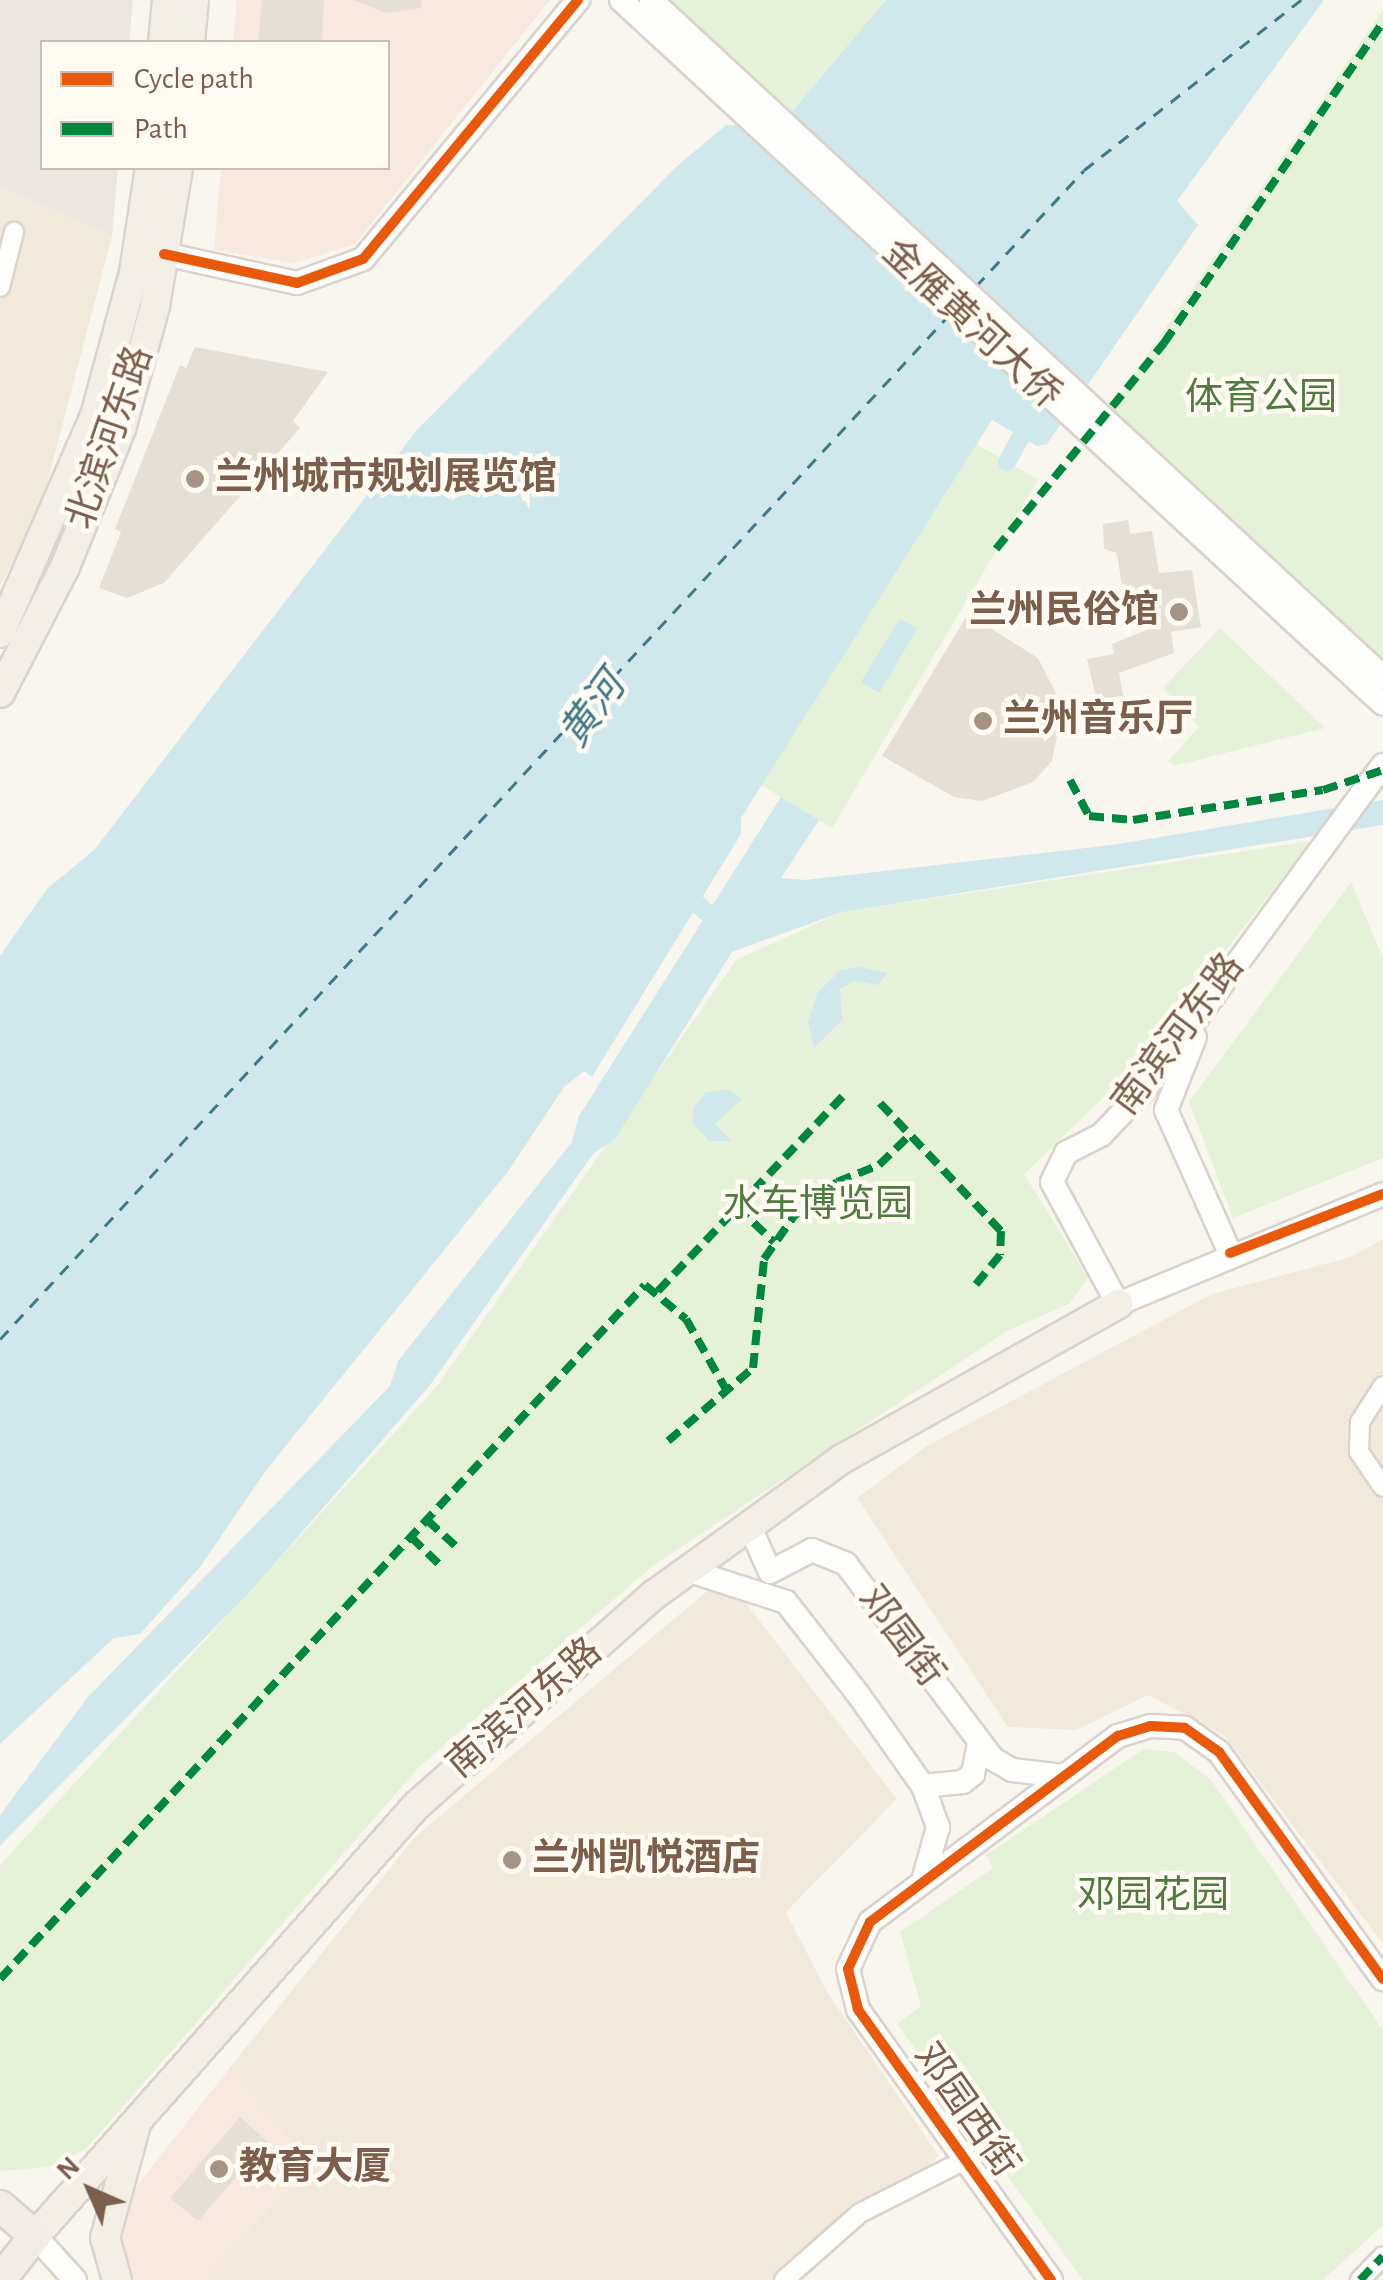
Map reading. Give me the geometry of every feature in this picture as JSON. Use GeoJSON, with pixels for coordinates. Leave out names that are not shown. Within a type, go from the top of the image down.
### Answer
{"type":"FeatureCollection","features":[{"type":"Feature","properties":{"kind":"highway"},"geometry":{"type":"LineString","coordinates":[[0,2206],[35,2236]]}},
{"type":"Feature","properties":{"kind":"highway","name":"南滨河东路"},"geometry":{"type":"LineString","coordinates":[[0,2280],[35,2236]]}},
{"type":"Feature","properties":{"kind":"main road"},"geometry":{"type":"LineString","coordinates":[[163,40],[167,0]]}},
{"type":"Feature","properties":{"kind":"main road"},"geometry":{"type":"LineString","coordinates":[[190,40],[194,0]]}},
{"type":"Feature","properties":{"kind":"main road","name":"金雁黄河大侨"},"geometry":{"type":"LineString","coordinates":[[621,0],[1327,642]]}},
{"type":"Feature","properties":{"kind":"main road","name":"金雁黄河大侨"},"geometry":{"type":"LineString","coordinates":[[650,0],[1327,642]]}},
{"type":"Feature","properties":{"kind":"main road"},"geometry":{"type":"LineString","coordinates":[[164,254],[298,283],[362,258],[572,2]]}},
{"type":"Feature","properties":{"kind":"main road","name":"北滨河东路"},"geometry":{"type":"LineString","coordinates":[[0,633],[95,416],[134,272],[150,170]]}},
{"type":"Feature","properties":{"kind":"main road","name":"北滨河东路"},"geometry":{"type":"LineString","coordinates":[[0,693],[65,567],[121,429],[164,254],[178,170]]}},
{"type":"Feature","properties":{"kind":"main road"},"geometry":{"type":"LineString","coordinates":[[1327,642],[1383,677]]}},
{"type":"Feature","properties":{"kind":"main road"},"geometry":{"type":"LineString","coordinates":[[1327,642],[1383,704]]}},
{"type":"Feature","properties":{"kind":"main road","name":"南滨河东路"},"geometry":{"type":"LineString","coordinates":[[35,2236],[416,1806],[687,1570],[842,1460],[1118,1304],[1230,1254],[1172,1126],[1167,1095],[1195,1038],[1383,764]]}},
{"type":"Feature","properties":{"kind":"main road","name":"南滨河东路"},"geometry":{"type":"LineString","coordinates":[[1118,1304],[1059,1204],[1054,1172],[1145,1089],[1329,848],[1383,789]]}},
{"type":"Feature","properties":{"kind":"main road"},"geometry":{"type":"LineString","coordinates":[[1230,1254],[1383,1194]]}},
{"type":"Feature","properties":{"kind":"main road","name":"邓园街"},"geometry":{"type":"LineString","coordinates":[[749,1525],[770,1572],[812,1550],[846,1564],[979,1743],[1012,1770],[1064,1776]]}},
{"type":"Feature","properties":{"kind":"main road","name":"邓园街"},"geometry":{"type":"LineString","coordinates":[[687,1570],[786,1602],[923,1786],[939,1845],[924,1877]]}},
{"type":"Feature","properties":{"kind":"main road","name":"邓园西街"},"geometry":{"type":"LineString","coordinates":[[1052,2280],[961,2162],[850,1989],[855,1942],[924,1877],[1118,1736],[1150,1726],[1185,1728],[1227,1763],[1383,1978]]}},
{"type":"Feature","properties":{"kind":"main road"},"geometry":{"type":"LineString","coordinates":[[923,1786],[963,1782],[973,1774],[979,1743]]}},
{"type":"Feature","properties":{"kind":"main road"},"geometry":{"type":"LineString","coordinates":[[116,2280],[105,2238],[140,2114]]}},
{"type":"Feature","properties":{"kind":"main road"},"geometry":{"type":"LineString","coordinates":[[35,2236],[76,2280]]}},
{"type":"Feature","properties":{"kind":"street"},"geometry":{"type":"LineString","coordinates":[[0,287],[14,232]]}},
{"type":"Feature","properties":{"kind":"street"},"geometry":{"type":"LineString","coordinates":[[1383,1386],[1360,1422],[1359,1452],[1383,1487]]}},
{"type":"Feature","properties":{"kind":"street"},"geometry":{"type":"LineString","coordinates":[[784,2280],[860,2213],[961,2162]]}},
{"type":"Feature","properties":{"kind":"street"},"geometry":{"type":"LineString","coordinates":[[1360,2280],[1383,2256]]}},
{"type":"Feature","properties":{"kind":"shaded area"},"geometry":{"type":"Polygon","coordinates":[[[0,0],[133,0],[129,40],[40,40],[40,170],[118,170],[112,236],[0,187],[0,0]]]}},
{"type":"Feature","properties":{"kind":"shaded area"},"geometry":{"type":"Polygon","coordinates":[[[237,0],[550,0],[355,244],[294,263],[214,250],[221,170],[390,170],[390,40],[233,40],[237,0]]]}},
{"type":"Feature","properties":{"kind":"shaded area"},"geometry":{"type":"Polygon","coordinates":[[[0,187],[112,236],[39,514],[0,586],[0,187]]]}},
{"type":"Feature","properties":{"kind":"shaded area"},"geometry":{"type":"Polygon","coordinates":[[[1383,1239],[1383,1944],[1224,1735],[1148,1695],[1076,1730],[1008,1727],[857,1498],[927,1446],[1212,1294],[1351,1257],[1383,1239]]]}},
{"type":"Feature","properties":{"kind":"shaded area"},"geometry":{"type":"Polygon","coordinates":[[[725,1576],[897,1799],[786,1912],[827,1992],[939,2156],[799,2280],[204,2280],[311,2162],[228,2070],[415,1837],[725,1576]]]}},
{"type":"Feature","properties":{"kind":"shaded area"},"geometry":{"type":"Polygon","coordinates":[[[228,2070],[311,2162],[204,2280],[134,2280],[97,2237],[228,2070]]]}},
{"type":"Feature","properties":{"kind":"green space"},"geometry":{"type":"Polygon","coordinates":[[[637,0],[886,0],[777,129],[669,25],[650,44],[622,18],[637,0]]]}},
{"type":"Feature","properties":{"kind":"green space","name":"体育公园"},"geometry":{"type":"Polygon","coordinates":[[[1383,10],[1383,680],[1106,415],[1383,10]]]}},
{"type":"Feature","properties":{"kind":"green space"},"geometry":{"type":"Polygon","coordinates":[[[977,444],[1038,480],[832,828],[761,785],[977,444]]]}},
{"type":"Feature","properties":{"kind":"green space"},"geometry":{"type":"Polygon","coordinates":[[[1220,628],[1325,728],[1174,766],[1168,761],[1199,727],[1163,688],[1220,628]]]}},
{"type":"Feature","properties":{"kind":"green space","name":"水车博览园"},"geometry":{"type":"Polygon","coordinates":[[[1311,841],[1136,1066],[1024,1174],[1088,1278],[1069,1304],[1007,1331],[654,1565],[419,1767],[86,2149],[48,2167],[0,2171],[0,1865],[437,1386],[736,960],[842,912],[1311,841]]]}},
{"type":"Feature","properties":{"kind":"green space"},"geometry":{"type":"Polygon","coordinates":[[[1351,882],[1383,959],[1383,1158],[1233,1218],[1189,1102],[1351,882]]]}},
{"type":"Feature","properties":{"kind":"green space","name":"邓园花园"},"geometry":{"type":"Polygon","coordinates":[[[1144,1749],[1174,1752],[1211,1780],[1383,2030],[1383,2225],[1323,2280],[1083,2280],[897,2024],[921,2006],[900,1932],[993,1868],[986,1855],[1144,1749]]]}},
{"type":"Feature","properties":{"kind":"water","name":"黄河"},"geometry":{"type":"Polygon","coordinates":[[[886,0],[1324,0],[1177,201],[1198,225],[1047,444],[1037,446],[992,420],[741,818],[741,834],[592,1077],[584,1071],[564,1087],[509,1170],[267,1469],[200,1567],[140,1634],[114,1638],[0,1744],[0,956],[47,889],[95,849],[417,430],[675,168],[726,125],[778,128],[886,0]]]}},
{"type":"Feature","properties":{"kind":"water"},"geometry":{"type":"Polygon","coordinates":[[[900,618],[917,629],[879,693],[861,682],[900,618]]]}},
{"type":"Feature","properties":{"kind":"water"},"geometry":{"type":"Polygon","coordinates":[[[781,797],[819,820],[781,878],[805,880],[1112,845],[1383,800],[1383,825],[842,912],[732,952],[615,1139],[593,1154],[430,1385],[249,1593],[0,1846],[0,1815],[88,1697],[390,1386],[398,1361],[572,1142],[579,1116],[781,797]]]}},
{"type":"Feature","properties":{"kind":"water"},"geometry":{"type":"Polygon","coordinates":[[[860,967],[888,973],[877,985],[855,981],[840,989],[842,1020],[814,1048],[808,1023],[817,993],[841,970],[860,967]]]}},
{"type":"Feature","properties":{"kind":"water"},"geometry":{"type":"Polygon","coordinates":[[[728,1089],[742,1099],[715,1124],[732,1141],[709,1141],[692,1122],[694,1107],[705,1093],[728,1089]]]}},
{"type":"Feature","properties":{"kind":"building"},"geometry":{"type":"Polygon","coordinates":[[[262,0],[324,0],[322,40],[258,40],[262,0]]]}},
{"type":"Feature","properties":{"kind":"building"},"geometry":{"type":"Polygon","coordinates":[[[353,0],[421,0],[422,8],[386,13],[353,0]]]}},
{"type":"Feature","properties":{"kind":"building","name":"兰州城市规划展览馆"},"geometry":{"type":"Polygon","coordinates":[[[195,347],[328,372],[293,421],[300,428],[164,583],[127,598],[99,588],[121,532],[115,529],[180,365],[186,368],[195,347]]]}},
{"type":"Feature","properties":{"kind":"building","name":"兰州民俗馆"},"geometry":{"type":"Polygon","coordinates":[[[1128,520],[1130,534],[1152,531],[1159,573],[1192,570],[1201,627],[1171,632],[1174,653],[1119,673],[1126,710],[1100,714],[1087,659],[1114,654],[1112,644],[1161,624],[1157,595],[1124,600],[1117,553],[1104,549],[1103,524],[1128,520]]]}},
{"type":"Feature","properties":{"kind":"building","name":"兰州音乐厅"},"geometry":{"type":"Polygon","coordinates":[[[968,614],[1038,658],[1063,707],[1052,761],[1033,782],[982,801],[954,797],[882,756],[968,614]]]}},
{"type":"Feature","properties":{"kind":"building","name":"教育大厦"},"geometry":{"type":"Polygon","coordinates":[[[240,2117],[267,2141],[198,2221],[170,2198],[240,2117]]]}},
{"type":"Feature","properties":{"kind":"waterway"},"geometry":{"type":"LineString","coordinates":[[1007,462],[1023,433],[1022,412]]}},
{"type":"Feature","properties":{"kind":"waterway"},"geometry":{"type":"LineString","coordinates":[[681,889],[725,929]]}},
{"type":"Feature","properties":{"kind":"ferry route"},"geometry":{"type":"LineString","coordinates":[[976,286],[1084,170],[1301,0]]}},
{"type":"Feature","properties":{"kind":"ferry route"},"geometry":{"type":"LineString","coordinates":[[0,1339],[947,317]]}},
{"type":"Feature","properties":{"kind":"marked path"},"geometry":{"type":"LineString","coordinates":[[996,549],[1164,343],[1383,22]]}},
{"type":"Feature","properties":{"kind":"marked path"},"geometry":{"type":"LineString","coordinates":[[1070,780],[1089,816],[1133,820],[1323,790],[1383,770]]}},
{"type":"Feature","properties":{"kind":"marked path"},"geometry":{"type":"LineString","coordinates":[[658,1291],[843,1096]]}},
{"type":"Feature","properties":{"kind":"marked path"},"geometry":{"type":"LineString","coordinates":[[880,1103],[1001,1231],[1000,1255],[973,1288]]}},
{"type":"Feature","properties":{"kind":"marked path"},"geometry":{"type":"LineString","coordinates":[[668,1441],[753,1368],[764,1259],[794,1216],[837,1182],[879,1165],[911,1134]]}},
{"type":"Feature","properties":{"kind":"marked path"},"geometry":{"type":"LineString","coordinates":[[737,1207],[774,1242]]}},
{"type":"Feature","properties":{"kind":"marked path"},"geometry":{"type":"LineString","coordinates":[[0,1979],[645,1285],[686,1319],[728,1393]]}},
{"type":"Feature","properties":{"kind":"marked path"},"geometry":{"type":"LineString","coordinates":[[427,1520],[460,1550]]}},
{"type":"Feature","properties":{"kind":"marked path"},"geometry":{"type":"LineString","coordinates":[[411,1537],[443,1568]]}},
{"type":"Feature","properties":{"kind":"marked path"},"geometry":{"type":"LineString","coordinates":[[1360,2280],[1383,2256]]}},
{"type":"Feature","properties":{"kind":"cycle path"},"geometry":{"type":"LineString","coordinates":[[164,254],[297,283],[363,259],[578,0]]}},
{"type":"Feature","properties":{"kind":"cycle path"},"geometry":{"type":"LineString","coordinates":[[1230,1253],[1383,1194]]}},
{"type":"Feature","properties":{"kind":"cycle path"},"geometry":{"type":"LineString","coordinates":[[1051,2280],[858,2009],[848,1969],[870,1922],[1118,1736],[1150,1726],[1185,1728],[1219,1752],[1383,1979]]}},
{"type":"Feature","properties":{"kind":"place","name":"兰州城市规划展览馆"},"geometry":{"type":"Point","coordinates":[195,479]}},
{"type":"Feature","properties":{"kind":"place","name":"兰州民俗馆"},"geometry":{"type":"Point","coordinates":[1179,612]}},
{"type":"Feature","properties":{"kind":"place","name":"兰州音乐厅"},"geometry":{"type":"Point","coordinates":[983,721]}},
{"type":"Feature","properties":{"kind":"place","name":"兰州凯悦酒店"},"geometry":{"type":"Point","coordinates":[512,1860]}},
{"type":"Feature","properties":{"kind":"place","name":"教育大厦"},"geometry":{"type":"Point","coordinates":[219,2169]}}]}
